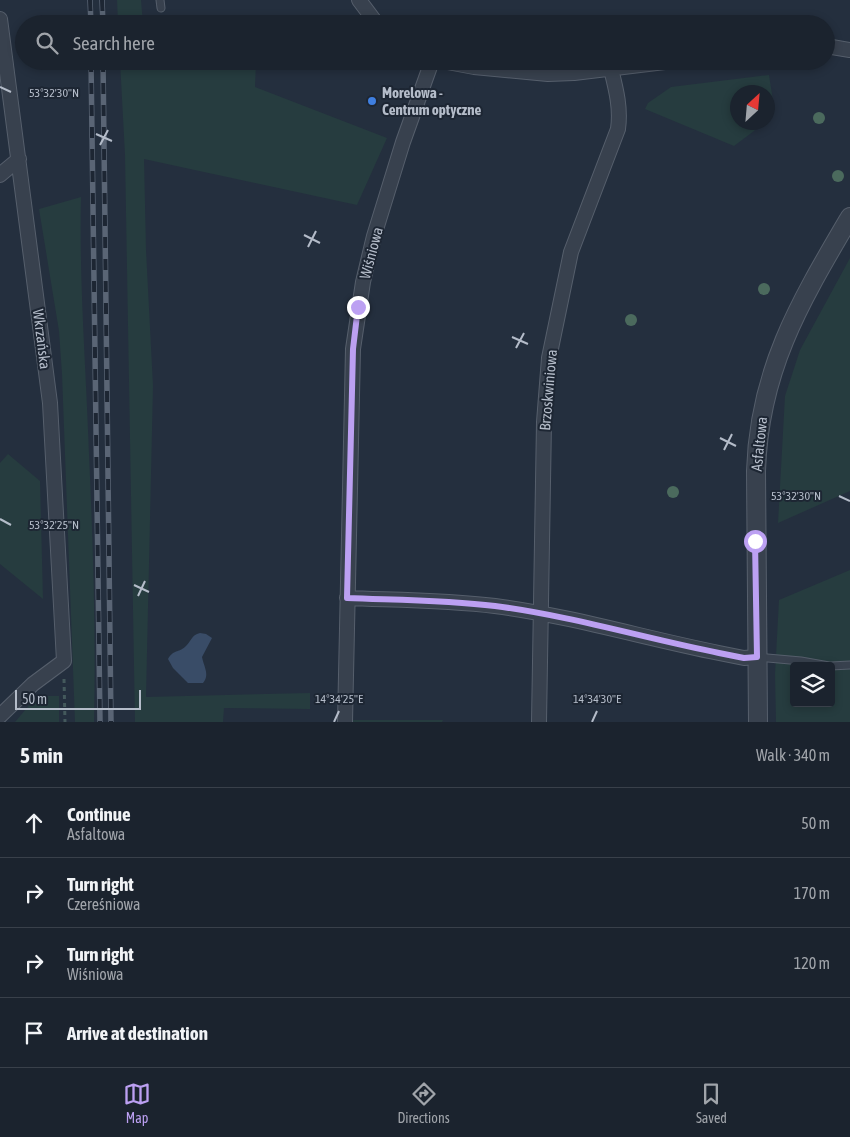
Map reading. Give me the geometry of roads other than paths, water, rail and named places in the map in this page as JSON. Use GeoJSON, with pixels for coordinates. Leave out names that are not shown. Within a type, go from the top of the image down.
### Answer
{"type":"FeatureCollection","features":[{"type":"Feature","properties":{"kind":"street"},"geometry":{"type":"LineString","coordinates":[[359,0],[370,15]]}},
{"type":"Feature","properties":{"kind":"street","name":"Wkrzańska"},"geometry":{"type":"LineString","coordinates":[[0,24],[4,66],[50,403],[64,661],[33,684],[0,716]]}},
{"type":"Feature","properties":{"kind":"street"},"geometry":{"type":"LineString","coordinates":[[835,48],[850,50]]}},
{"type":"Feature","properties":{"kind":"street","name":"Wiśniowa"},"geometry":{"type":"LineString","coordinates":[[345,722],[352,359],[358,307],[374,236],[429,70]]}},
{"type":"Feature","properties":{"kind":"street"},"geometry":{"type":"LineString","coordinates":[[503,70],[548,74],[598,70]]}},
{"type":"Feature","properties":{"kind":"street","name":"Brzoskwiniowa"},"geometry":{"type":"LineString","coordinates":[[539,722],[544,422],[549,358],[572,252],[618,129],[620,117],[618,98],[611,70]]}},
{"type":"Feature","properties":{"kind":"street"},"geometry":{"type":"LineString","coordinates":[[0,174],[18,159]]}},
{"type":"Feature","properties":{"kind":"street","name":"Asfaltowa"},"geometry":{"type":"LineString","coordinates":[[758,722],[756,472],[758,437],[765,397],[778,355],[796,312],[850,217]]}},
{"type":"Feature","properties":{"kind":"street"},"geometry":{"type":"LineString","coordinates":[[347,598],[453,602],[540,613],[744,658],[757,657]]}},
{"type":"Feature","properties":{"kind":"lane"},"geometry":{"type":"LineString","coordinates":[[160,0],[161,8]]}},
{"type":"Feature","properties":{"kind":"lane"},"geometry":{"type":"LineString","coordinates":[[757,657],[804,662]]}},
{"type":"Feature","properties":{"kind":"lane"},"geometry":{"type":"LineString","coordinates":[[835,666],[850,665]]}},
{"type":"Feature","properties":{"kind":"water"},"geometry":{"type":"Polygon","coordinates":[[[200,633],[212,638],[202,657],[206,677],[203,683],[188,683],[173,668],[168,659],[174,652],[183,649],[195,635],[200,633]]]}},
{"type":"Feature","properties":{"kind":"railway"},"geometry":{"type":"LineString","coordinates":[[90,0],[91,15]]}},
{"type":"Feature","properties":{"kind":"railway"},"geometry":{"type":"LineString","coordinates":[[102,0],[103,15]]}},
{"type":"Feature","properties":{"kind":"railway"},"geometry":{"type":"LineString","coordinates":[[91,70],[100,722]]}},
{"type":"Feature","properties":{"kind":"railway"},"geometry":{"type":"LineString","coordinates":[[103,70],[111,722]]}},
{"type":"Feature","properties":{"kind":"place","name":"Morelowa - Centrum optyczne"},"geometry":{"type":"Point","coordinates":[372,101]}}]}
